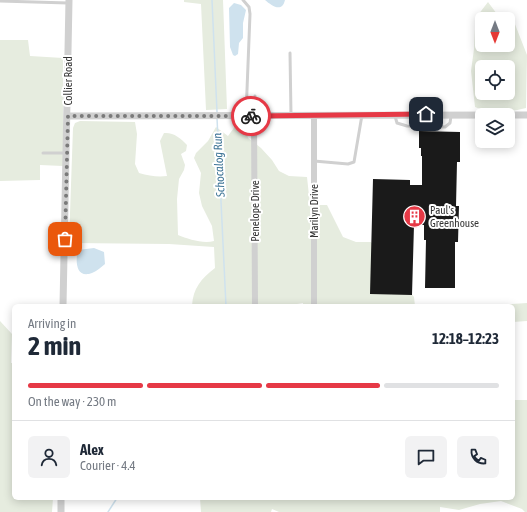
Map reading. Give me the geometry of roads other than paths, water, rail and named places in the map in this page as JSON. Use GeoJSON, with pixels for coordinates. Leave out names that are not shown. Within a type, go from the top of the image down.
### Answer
{"type":"FeatureCollection","features":[{"type":"Feature","properties":{"kind":"street","name":"Collier Road"},"geometry":{"type":"LineString","coordinates":[[63,304],[68,116],[69,1]]}},
{"type":"Feature","properties":{"kind":"street"},"geometry":{"type":"LineString","coordinates":[[68,116],[527,114]]}},
{"type":"Feature","properties":{"kind":"street","name":"Marilyn Drive"},"geometry":{"type":"LineString","coordinates":[[314,115],[314,304]]}},
{"type":"Feature","properties":{"kind":"street","name":"Penelope Drive"},"geometry":{"type":"LineString","coordinates":[[254,116],[255,304]]}},
{"type":"Feature","properties":{"kind":"street"},"geometry":{"type":"LineString","coordinates":[[61,500],[61,512]]}},
{"type":"Feature","properties":{"kind":"lane"},"geometry":{"type":"LineString","coordinates":[[243,0],[249,7],[250,14],[246,116]]}},
{"type":"Feature","properties":{"kind":"lane"},"geometry":{"type":"LineString","coordinates":[[0,1],[69,1]]}},
{"type":"Feature","properties":{"kind":"lane"},"geometry":{"type":"LineString","coordinates":[[290,52],[291,115]]}},
{"type":"Feature","properties":{"kind":"lane"},"geometry":{"type":"LineString","coordinates":[[254,116],[255,96]]}},
{"type":"Feature","properties":{"kind":"lane"},"geometry":{"type":"LineString","coordinates":[[394,115],[397,124],[407,126],[445,127],[450,123],[452,114]]}},
{"type":"Feature","properties":{"kind":"lane"},"geometry":{"type":"LineString","coordinates":[[314,161],[348,164],[354,162],[362,115]]}},
{"type":"Feature","properties":{"kind":"lane"},"geometry":{"type":"LineString","coordinates":[[43,153],[66,153]]}},
{"type":"Feature","properties":{"kind":"water"},"geometry":{"type":"Polygon","coordinates":[[[265,0],[285,0],[282,6],[276,7],[265,0]]]}},
{"type":"Feature","properties":{"kind":"water"},"geometry":{"type":"Polygon","coordinates":[[[234,3],[241,5],[246,10],[243,23],[243,38],[239,43],[238,54],[235,56],[233,55],[230,47],[229,8],[234,3]]]}},
{"type":"Feature","properties":{"kind":"water"},"geometry":{"type":"Polygon","coordinates":[[[94,248],[104,252],[105,264],[92,273],[83,273],[78,268],[77,264],[78,250],[94,248]]]}},
{"type":"Feature","properties":{"kind":"waterway","name":"Schocalog Run"},"geometry":{"type":"LineString","coordinates":[[212,0],[217,112]]}},
{"type":"Feature","properties":{"kind":"waterway","name":"Schocalog Run"},"geometry":{"type":"LineString","coordinates":[[217,118],[226,304]]}},
{"type":"Feature","properties":{"kind":"waterway","name":"Schocalog Run"},"geometry":{"type":"LineString","coordinates":[[108,512],[116,500]]}},
{"type":"Feature","properties":{"kind":"place","name":"Paul's Greenhouse"},"geometry":{"type":"Point","coordinates":[415,216]}}]}
